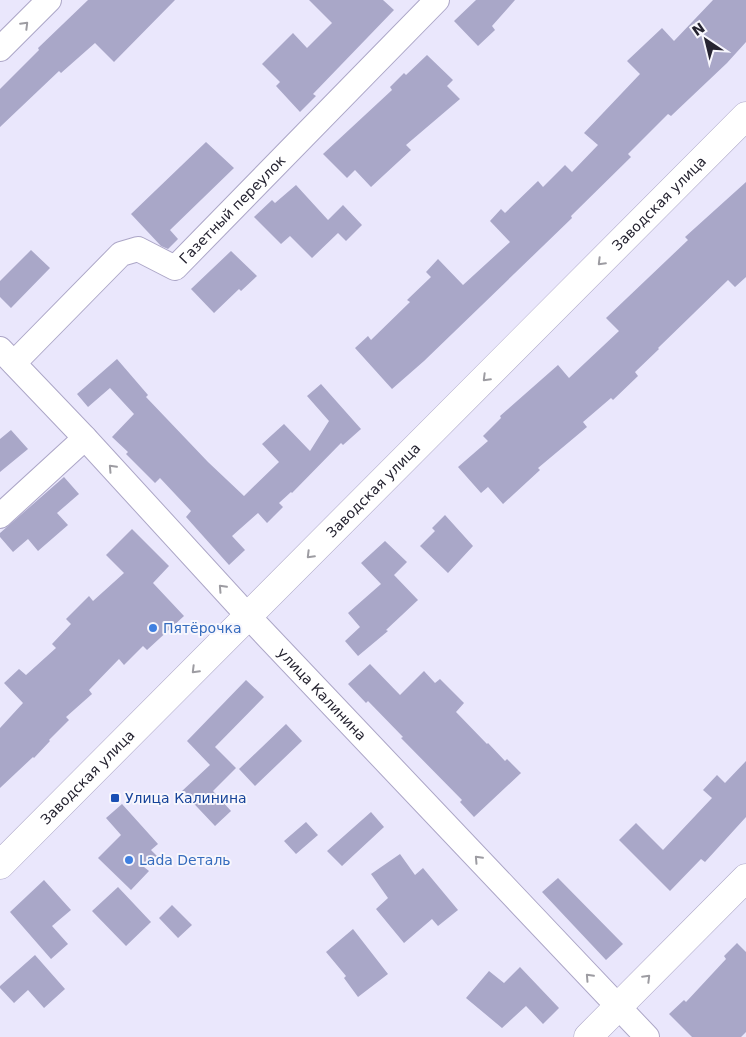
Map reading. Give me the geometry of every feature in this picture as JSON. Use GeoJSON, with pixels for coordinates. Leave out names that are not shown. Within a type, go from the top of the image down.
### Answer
{"type":"FeatureCollection","features":[{"type":"Feature","properties":{"kind":"main road","name":"Заводская улица"},"geometry":{"type":"LineString","coordinates":[[0,865],[746,116]]}},
{"type":"Feature","properties":{"kind":"main road"},"geometry":{"type":"LineString","coordinates":[[588,1037],[746,878]]}},
{"type":"Feature","properties":{"kind":"street"},"geometry":{"type":"LineString","coordinates":[[0,49],[49,0]]}},
{"type":"Feature","properties":{"kind":"street","name":"Газетный переулок"},"geometry":{"type":"LineString","coordinates":[[7,356],[121,254],[138,249],[175,268],[437,0]]}},
{"type":"Feature","properties":{"kind":"street","name":"улица Калинина"},"geometry":{"type":"LineString","coordinates":[[7,356],[85,438],[248,617],[647,1037]]}},
{"type":"Feature","properties":{"kind":"street"},"geometry":{"type":"LineString","coordinates":[[0,516],[85,438]]}},
{"type":"Feature","properties":{"kind":"building"},"geometry":{"type":"Polygon","coordinates":[[[88,0],[175,0],[114,62],[95,43],[61,73],[59,71],[0,127],[0,89],[39,50],[38,48],[88,0]]]}},
{"type":"Feature","properties":{"kind":"building"},"geometry":{"type":"Polygon","coordinates":[[[309,0],[383,0],[394,10],[313,94],[316,96],[300,112],[276,86],[280,82],[262,64],[293,33],[307,48],[332,23],[309,0]]]}},
{"type":"Feature","properties":{"kind":"building"},"geometry":{"type":"Polygon","coordinates":[[[476,0],[515,0],[492,26],[495,30],[478,46],[454,21],[476,0]]]}},
{"type":"Feature","properties":{"kind":"building"},"geometry":{"type":"Polygon","coordinates":[[[713,0],[746,0],[746,42],[727,63],[671,116],[668,114],[628,154],[631,157],[571,216],[572,218],[424,361],[392,389],[355,348],[368,336],[371,340],[410,302],[407,300],[431,277],[426,272],[438,259],[463,285],[510,242],[490,221],[501,209],[505,213],[538,181],[543,187],[565,165],[572,172],[598,145],[584,133],[640,74],[627,61],[662,28],[674,41],[713,0]]]}},
{"type":"Feature","properties":{"kind":"building"},"geometry":{"type":"Polygon","coordinates":[[[427,55],[453,80],[447,86],[460,99],[406,145],[411,150],[371,187],[355,170],[347,178],[323,154],[392,90],[390,87],[404,73],[406,75],[427,55]]]}},
{"type":"Feature","properties":{"kind":"building"},"geometry":{"type":"Polygon","coordinates":[[[206,142],[234,168],[170,230],[178,239],[168,249],[161,246],[131,214],[206,142]]]}},
{"type":"Feature","properties":{"kind":"building"},"geometry":{"type":"Polygon","coordinates":[[[746,182],[746,277],[735,287],[728,280],[635,372],[638,376],[613,400],[611,398],[583,422],[587,427],[538,468],[540,470],[503,504],[488,487],[481,493],[458,467],[488,441],[483,436],[501,418],[500,416],[558,365],[569,378],[619,331],[606,318],[688,240],[685,237],[746,182]]]}},
{"type":"Feature","properties":{"kind":"building"},"geometry":{"type":"Polygon","coordinates":[[[296,185],[328,220],[343,205],[362,225],[346,241],[338,233],[312,258],[290,236],[281,244],[254,217],[272,200],[275,203],[296,185]]]}},
{"type":"Feature","properties":{"kind":"building"},"geometry":{"type":"Polygon","coordinates":[[[31,250],[50,268],[11,308],[0,297],[0,281],[31,250]]]}},
{"type":"Feature","properties":{"kind":"building"},"geometry":{"type":"Polygon","coordinates":[[[231,251],[257,276],[241,291],[239,289],[214,313],[191,289],[231,251]]]}},
{"type":"Feature","properties":{"kind":"building"},"geometry":{"type":"Polygon","coordinates":[[[117,359],[148,395],[146,397],[208,462],[244,496],[279,462],[262,444],[284,424],[310,451],[329,421],[307,396],[321,384],[361,429],[343,445],[341,443],[292,493],[279,503],[283,507],[267,523],[258,513],[232,536],[245,550],[229,565],[186,517],[191,511],[160,478],[155,483],[112,437],[134,414],[110,388],[88,407],[77,394],[117,359]]]}},
{"type":"Feature","properties":{"kind":"building"},"geometry":{"type":"Polygon","coordinates":[[[11,430],[28,449],[0,472],[0,439],[11,430]]]}},
{"type":"Feature","properties":{"kind":"building"},"geometry":{"type":"Polygon","coordinates":[[[64,477],[79,494],[57,513],[68,525],[38,551],[28,539],[13,552],[0,537],[0,533],[64,477]]]}},
{"type":"Feature","properties":{"kind":"building"},"geometry":{"type":"Polygon","coordinates":[[[445,515],[473,546],[448,573],[420,546],[435,531],[432,528],[445,515]]]}},
{"type":"Feature","properties":{"kind":"building"},"geometry":{"type":"Polygon","coordinates":[[[132,529],[169,566],[153,583],[184,616],[147,650],[143,646],[124,665],[119,659],[89,690],[92,694],[66,717],[69,720],[50,741],[0,788],[0,728],[23,703],[4,683],[19,669],[26,675],[56,648],[52,644],[71,624],[66,619],[89,596],[93,601],[124,573],[106,555],[132,529]]]}},
{"type":"Feature","properties":{"kind":"building"},"geometry":{"type":"Polygon","coordinates":[[[385,541],[407,562],[394,575],[418,600],[386,630],[388,631],[358,656],[345,641],[360,627],[348,613],[381,584],[361,563],[385,541]]]}},
{"type":"Feature","properties":{"kind":"building"},"geometry":{"type":"Polygon","coordinates":[[[370,664],[400,695],[424,671],[435,683],[440,679],[464,703],[456,712],[505,761],[507,759],[521,773],[474,817],[460,802],[462,800],[401,738],[403,737],[368,701],[366,703],[348,684],[370,664]]]}},
{"type":"Feature","properties":{"kind":"building"},"geometry":{"type":"Polygon","coordinates":[[[246,680],[264,697],[215,747],[236,768],[213,791],[231,811],[215,826],[182,791],[210,765],[187,741],[246,680]]]}},
{"type":"Feature","properties":{"kind":"building"},"geometry":{"type":"Polygon","coordinates":[[[286,724],[302,741],[255,786],[239,769],[286,724]]]}},
{"type":"Feature","properties":{"kind":"building"},"geometry":{"type":"Polygon","coordinates":[[[746,761],[746,817],[705,862],[701,859],[670,891],[619,840],[636,823],[663,850],[712,798],[703,790],[717,775],[725,783],[746,761]]]}},
{"type":"Feature","properties":{"kind":"building"},"geometry":{"type":"Polygon","coordinates":[[[122,804],[158,844],[151,850],[157,856],[144,867],[149,871],[131,890],[98,858],[121,835],[106,818],[122,804]]]}},
{"type":"Feature","properties":{"kind":"building"},"geometry":{"type":"Polygon","coordinates":[[[371,812],[384,827],[342,866],[327,851],[371,812]]]}},
{"type":"Feature","properties":{"kind":"building"},"geometry":{"type":"Polygon","coordinates":[[[306,822],[318,835],[296,854],[284,841],[306,822]]]}},
{"type":"Feature","properties":{"kind":"building"},"geometry":{"type":"Polygon","coordinates":[[[400,854],[415,875],[423,868],[458,910],[438,926],[432,919],[404,943],[376,909],[388,898],[371,874],[400,854]]]}},
{"type":"Feature","properties":{"kind":"building"},"geometry":{"type":"Polygon","coordinates":[[[558,878],[623,944],[606,960],[542,892],[558,878]]]}},
{"type":"Feature","properties":{"kind":"building"},"geometry":{"type":"Polygon","coordinates":[[[44,880],[71,910],[52,926],[68,944],[51,959],[10,912],[44,880]]]}},
{"type":"Feature","properties":{"kind":"building"},"geometry":{"type":"Polygon","coordinates":[[[118,887],[151,922],[126,946],[92,911],[118,887]]]}},
{"type":"Feature","properties":{"kind":"building"},"geometry":{"type":"Polygon","coordinates":[[[172,905],[192,925],[178,938],[159,918],[172,905]]]}},
{"type":"Feature","properties":{"kind":"building"},"geometry":{"type":"Polygon","coordinates":[[[353,929],[388,974],[358,997],[344,978],[346,976],[326,952],[353,929]]]}},
{"type":"Feature","properties":{"kind":"building"},"geometry":{"type":"Polygon","coordinates":[[[737,943],[746,952],[746,1032],[741,1037],[692,1037],[669,1014],[684,1000],[686,1002],[726,959],[724,956],[737,943]]]}},
{"type":"Feature","properties":{"kind":"building"},"geometry":{"type":"Polygon","coordinates":[[[35,955],[65,989],[44,1008],[28,990],[14,1003],[0,988],[35,955]]]}},
{"type":"Feature","properties":{"kind":"building"},"geometry":{"type":"Polygon","coordinates":[[[520,967],[559,1008],[543,1024],[526,1006],[502,1028],[466,998],[489,971],[504,983],[520,967]]]}},
{"type":"Feature","properties":{"kind":"place","name":"Пятёрочка"},"geometry":{"type":"Point","coordinates":[153,628]}},
{"type":"Feature","properties":{"kind":"place","name":"Улица Калинина"},"geometry":{"type":"Point","coordinates":[115,798]}},
{"type":"Feature","properties":{"kind":"place","name":"Lada Dеталь"},"geometry":{"type":"Point","coordinates":[129,860]}}]}
